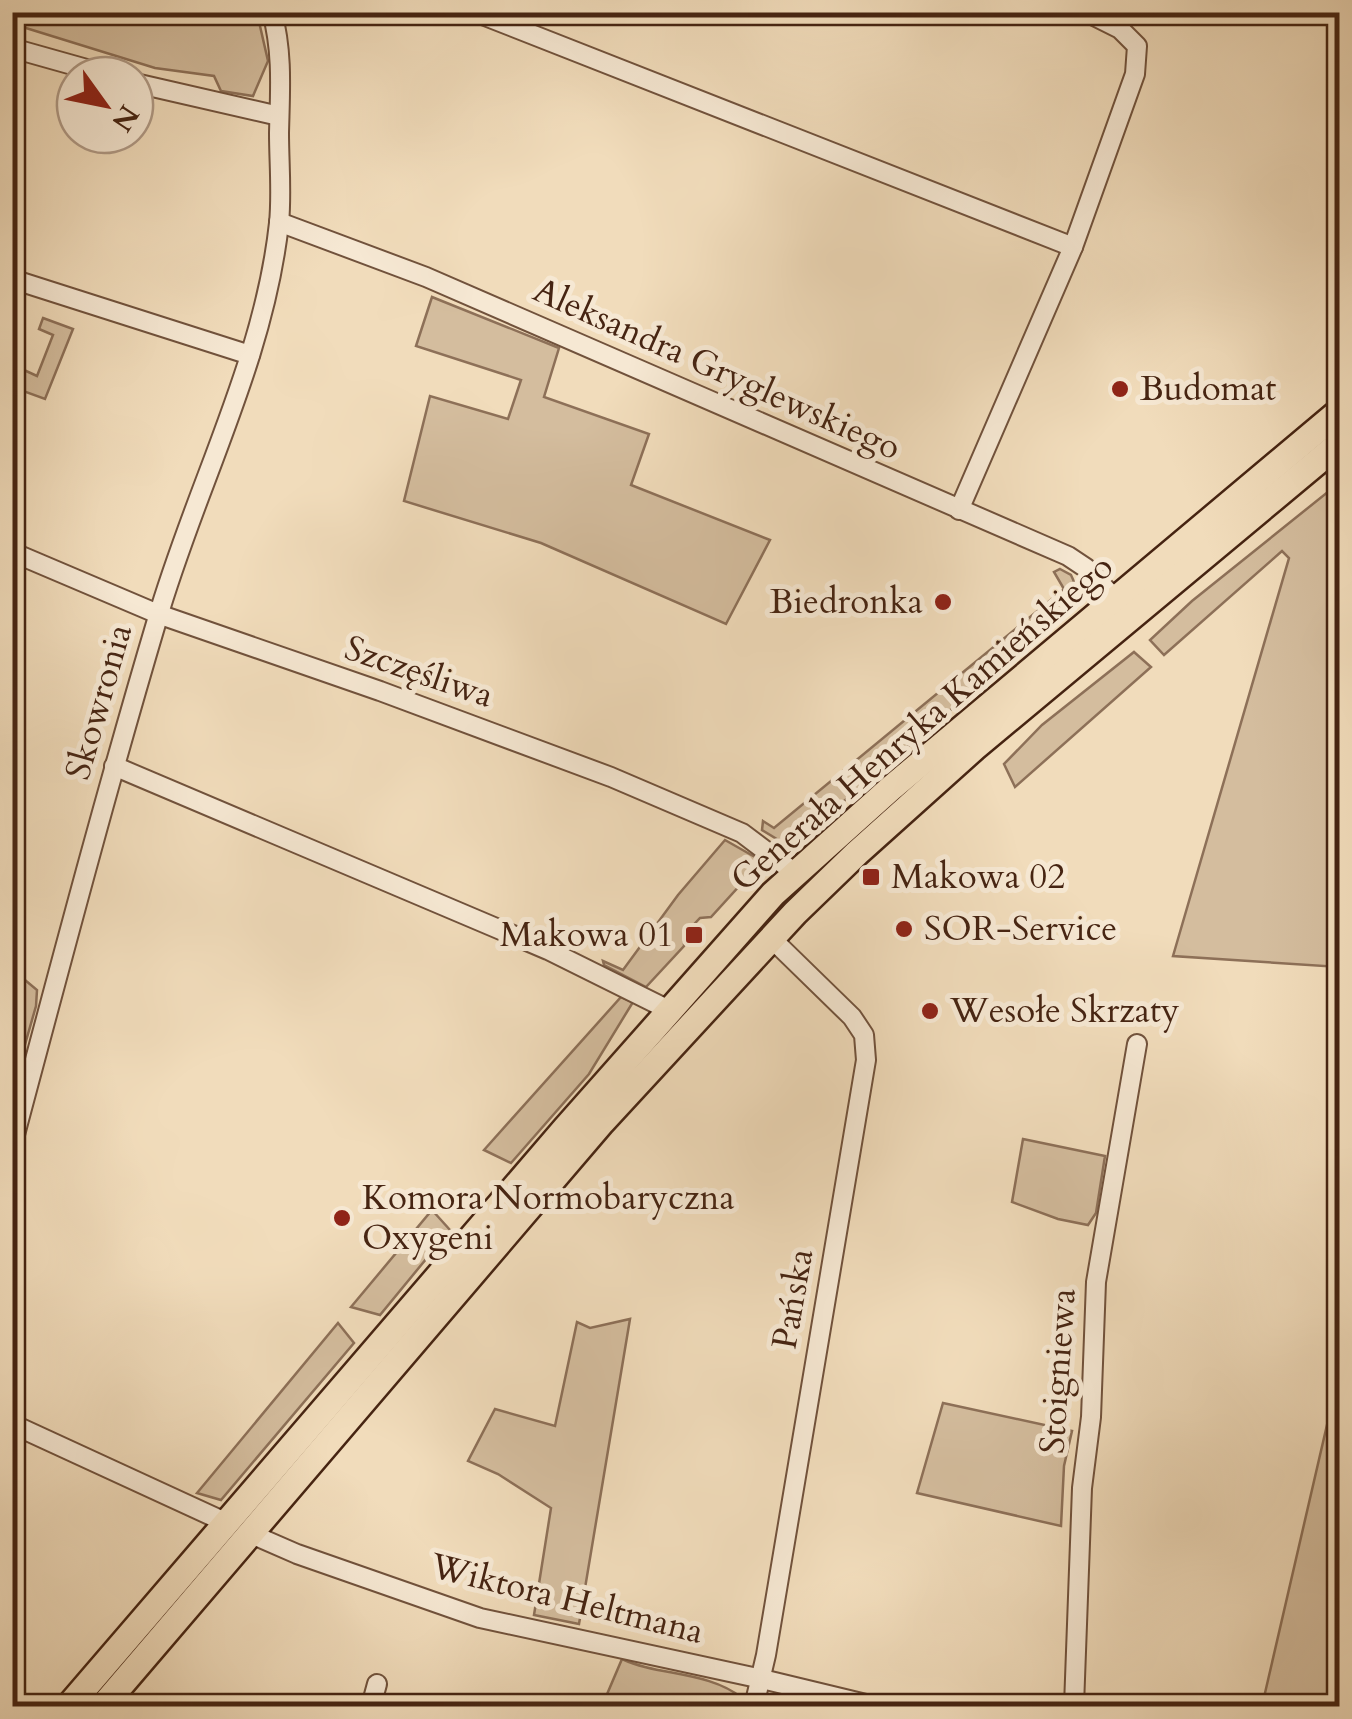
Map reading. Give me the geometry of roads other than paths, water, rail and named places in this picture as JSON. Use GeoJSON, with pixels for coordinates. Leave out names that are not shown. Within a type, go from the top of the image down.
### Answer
{"type":"FeatureCollection","features":[{"type":"Feature","properties":{"kind":"main road","name":"Generała Henryka Kamieńskiego"},"geometry":{"type":"LineString","coordinates":[[103,1706],[239,1528],[669,1010],[795,872],[1340,411]]}},
{"type":"Feature","properties":{"kind":"main road","name":"Generała Henryka Kamieńskiego"},"geometry":{"type":"LineString","coordinates":[[69,1706],[239,1528],[771,938],[857,853],[974,748],[1340,443]]}},
{"type":"Feature","properties":{"kind":"street","name":"Skowronia"},"geometry":{"type":"LineString","coordinates":[[12,1146],[158,614],[250,355],[269,282],[279,222],[280,56],[272,12]]}},
{"type":"Feature","properties":{"kind":"street"},"geometry":{"type":"LineString","coordinates":[[476,12],[1072,247]]}},
{"type":"Feature","properties":{"kind":"street"},"geometry":{"type":"LineString","coordinates":[[959,510],[1072,247],[1132,84],[1137,46],[1120,29],[1086,12]]}},
{"type":"Feature","properties":{"kind":"street"},"geometry":{"type":"LineString","coordinates":[[12,48],[55,60]]}},
{"type":"Feature","properties":{"kind":"street"},"geometry":{"type":"LineString","coordinates":[[155,88],[280,116]]}},
{"type":"Feature","properties":{"kind":"street","name":"Aleksandra Gryglewskiego"},"geometry":{"type":"LineString","coordinates":[[279,222],[426,276],[1068,556],[1086,568],[1114,599]]}},
{"type":"Feature","properties":{"kind":"street"},"geometry":{"type":"LineString","coordinates":[[12,279],[250,355]]}},
{"type":"Feature","properties":{"kind":"street","name":"Szczęśliwa"},"geometry":{"type":"LineString","coordinates":[[12,552],[158,614],[593,770],[742,833],[795,872]]}},
{"type":"Feature","properties":{"kind":"street"},"geometry":{"type":"LineString","coordinates":[[114,766],[548,950],[669,1010]]}},
{"type":"Feature","properties":{"kind":"street","name":"Pańska"},"geometry":{"type":"LineString","coordinates":[[754,1706],[762,1679],[866,1060],[864,1035],[852,1016],[771,938]]}},
{"type":"Feature","properties":{"kind":"street","name":"Stoigniewa"},"geometry":{"type":"LineString","coordinates":[[1074,1706],[1082,1488],[1091,1417],[1096,1282],[1137,1044]]}},
{"type":"Feature","properties":{"kind":"street","name":"Wiktora Heltmana"},"geometry":{"type":"LineString","coordinates":[[12,1424],[297,1554],[480,1618],[874,1706]]}},
{"type":"Feature","properties":{"kind":"street"},"geometry":{"type":"LineString","coordinates":[[371,1706],[376,1684]]}},
{"type":"Feature","properties":{"kind":"place","name":"Budomat"},"geometry":{"type":"Point","coordinates":[1120,389]}},
{"type":"Feature","properties":{"kind":"place","name":"Biedronka"},"geometry":{"type":"Point","coordinates":[943,602]}},
{"type":"Feature","properties":{"kind":"place","name":"Makowa 02"},"geometry":{"type":"Point","coordinates":[871,877]}},
{"type":"Feature","properties":{"kind":"place","name":"SOR-Service"},"geometry":{"type":"Point","coordinates":[904,929]}},
{"type":"Feature","properties":{"kind":"place","name":"Makowa 01"},"geometry":{"type":"Point","coordinates":[694,935]}},
{"type":"Feature","properties":{"kind":"place","name":"Wesołe Skrzaty"},"geometry":{"type":"Point","coordinates":[930,1011]}},
{"type":"Feature","properties":{"kind":"place","name":"Komora Normobaryczna Oxygeni"},"geometry":{"type":"Point","coordinates":[342,1218]}}]}
